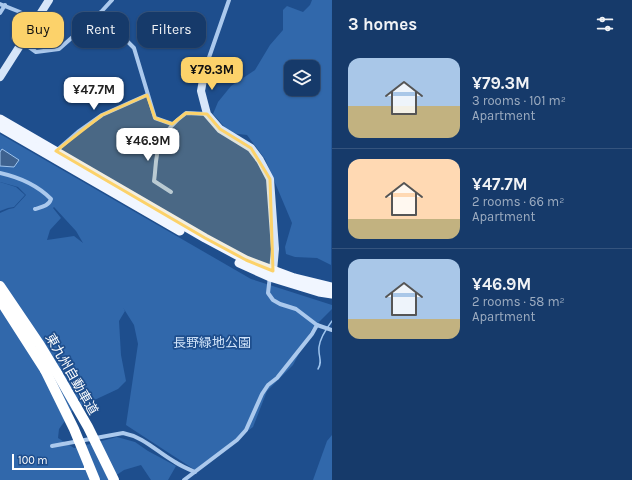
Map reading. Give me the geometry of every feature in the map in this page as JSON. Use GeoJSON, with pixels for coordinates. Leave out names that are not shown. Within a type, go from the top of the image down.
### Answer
{"type":"FeatureCollection","features":[{"type":"Feature","properties":{"kind":"highway","name":"東九州自動車道"},"geometry":{"type":"LineString","coordinates":[[0,286],[2,298],[45,370],[74,429],[95,480]]}},
{"type":"Feature","properties":{"kind":"highway","name":"東九州自動車道"},"geometry":{"type":"LineString","coordinates":[[2,298],[40,345],[88,427],[114,480]]}},
{"type":"Feature","properties":{"kind":"main road"},"geometry":{"type":"LineString","coordinates":[[0,119],[211,242],[272,274],[319,292],[332,294]]}},
{"type":"Feature","properties":{"kind":"main road"},"geometry":{"type":"LineString","coordinates":[[0,127],[243,266],[332,287]]}},
{"type":"Feature","properties":{"kind":"street"},"geometry":{"type":"LineString","coordinates":[[41,12],[48,0]]}},
{"type":"Feature","properties":{"kind":"street"},"geometry":{"type":"LineString","coordinates":[[101,12],[112,0]]}},
{"type":"Feature","properties":{"kind":"street"},"geometry":{"type":"LineString","coordinates":[[229,0],[205,69],[201,91],[207,114],[220,129],[251,148],[268,172],[270,179],[275,249],[268,293],[273,300],[296,309],[317,325],[332,330]]}},
{"type":"Feature","properties":{"kind":"street"},"geometry":{"type":"LineString","coordinates":[[0,4],[20,12]]}},
{"type":"Feature","properties":{"kind":"street"},"geometry":{"type":"LineString","coordinates":[[0,13],[5,5]]}},
{"type":"Feature","properties":{"kind":"street"},"geometry":{"type":"LineString","coordinates":[[64,44],[72,37]]}},
{"type":"Feature","properties":{"kind":"street"},"geometry":{"type":"LineString","coordinates":[[129,43],[134,48],[155,118],[172,124]]}},
{"type":"Feature","properties":{"kind":"street"},"geometry":{"type":"LineString","coordinates":[[0,77],[18,48]]}},
{"type":"Feature","properties":{"kind":"street"},"geometry":{"type":"LineString","coordinates":[[30,48],[36,52],[60,48]]}},
{"type":"Feature","properties":{"kind":"street"},"geometry":{"type":"LineString","coordinates":[[56,151],[78,132],[102,115],[147,95]]}},
{"type":"Feature","properties":{"kind":"street"},"geometry":{"type":"LineString","coordinates":[[171,192],[154,181],[157,155],[160,144],[172,124],[186,113],[207,114]]}},
{"type":"Feature","properties":{"kind":"street"},"geometry":{"type":"LineString","coordinates":[[0,173],[13,176],[43,191],[51,199],[47,205],[35,209]]}},
{"type":"Feature","properties":{"kind":"street"},"geometry":{"type":"LineString","coordinates":[[184,480],[237,440],[246,430],[262,394],[268,385],[277,378],[317,325]]}},
{"type":"Feature","properties":{"kind":"street"},"geometry":{"type":"LineString","coordinates":[[52,446],[123,433],[130,434],[146,442],[174,462],[195,472]]}},
{"type":"Feature","properties":{"kind":"highlighted area"},"geometry":{"type":"Polygon","coordinates":[[[147,95],[155,118],[172,124],[186,113],[207,114],[220,129],[251,148],[270,179],[273,271],[246,260],[205,238],[56,151],[102,115],[147,95]]]}},
{"type":"Feature","properties":{"kind":"green space"},"geometry":{"type":"Polygon","coordinates":[[[312,0],[332,0],[331,265],[317,258],[295,257],[286,254],[285,247],[292,223],[265,159],[247,135],[230,133],[213,114],[218,102],[231,86],[255,70],[270,45],[283,30],[283,10],[287,6],[303,12],[310,5],[312,0]]]}},
{"type":"Feature","properties":{"kind":"green space","name":"長野緑地公園"},"geometry":{"type":"Polygon","coordinates":[[[0,134],[251,279],[332,305],[332,309],[312,329],[293,365],[267,391],[253,427],[195,470],[126,425],[138,344],[134,325],[122,306],[125,311],[119,321],[121,355],[126,381],[118,389],[73,410],[59,429],[58,438],[74,448],[117,437],[135,442],[176,466],[168,480],[151,480],[141,465],[124,470],[109,480],[0,480],[0,213],[14,208],[26,195],[18,187],[0,182],[0,134]],[[54,207],[53,208],[61,218],[50,230],[47,240],[74,236],[83,243],[76,231],[54,207]]]}},
{"type":"Feature","properties":{"kind":"green space"},"geometry":{"type":"Polygon","coordinates":[[[0,182],[16,187],[25,195],[14,207],[0,211],[0,182]]]}},
{"type":"Feature","properties":{"kind":"green space"},"geometry":{"type":"Polygon","coordinates":[[[332,435],[332,480],[313,480],[327,441],[332,435]]]}},
{"type":"Feature","properties":{"kind":"shaded area"},"geometry":{"type":"Polygon","coordinates":[[[2,149],[19,160],[14,167],[0,166],[0,152],[2,149]]]}},
{"type":"Feature","properties":{"kind":"waterway"},"geometry":{"type":"LineString","coordinates":[[318,369],[320,364],[319,350],[321,340],[332,321]]}}]}
